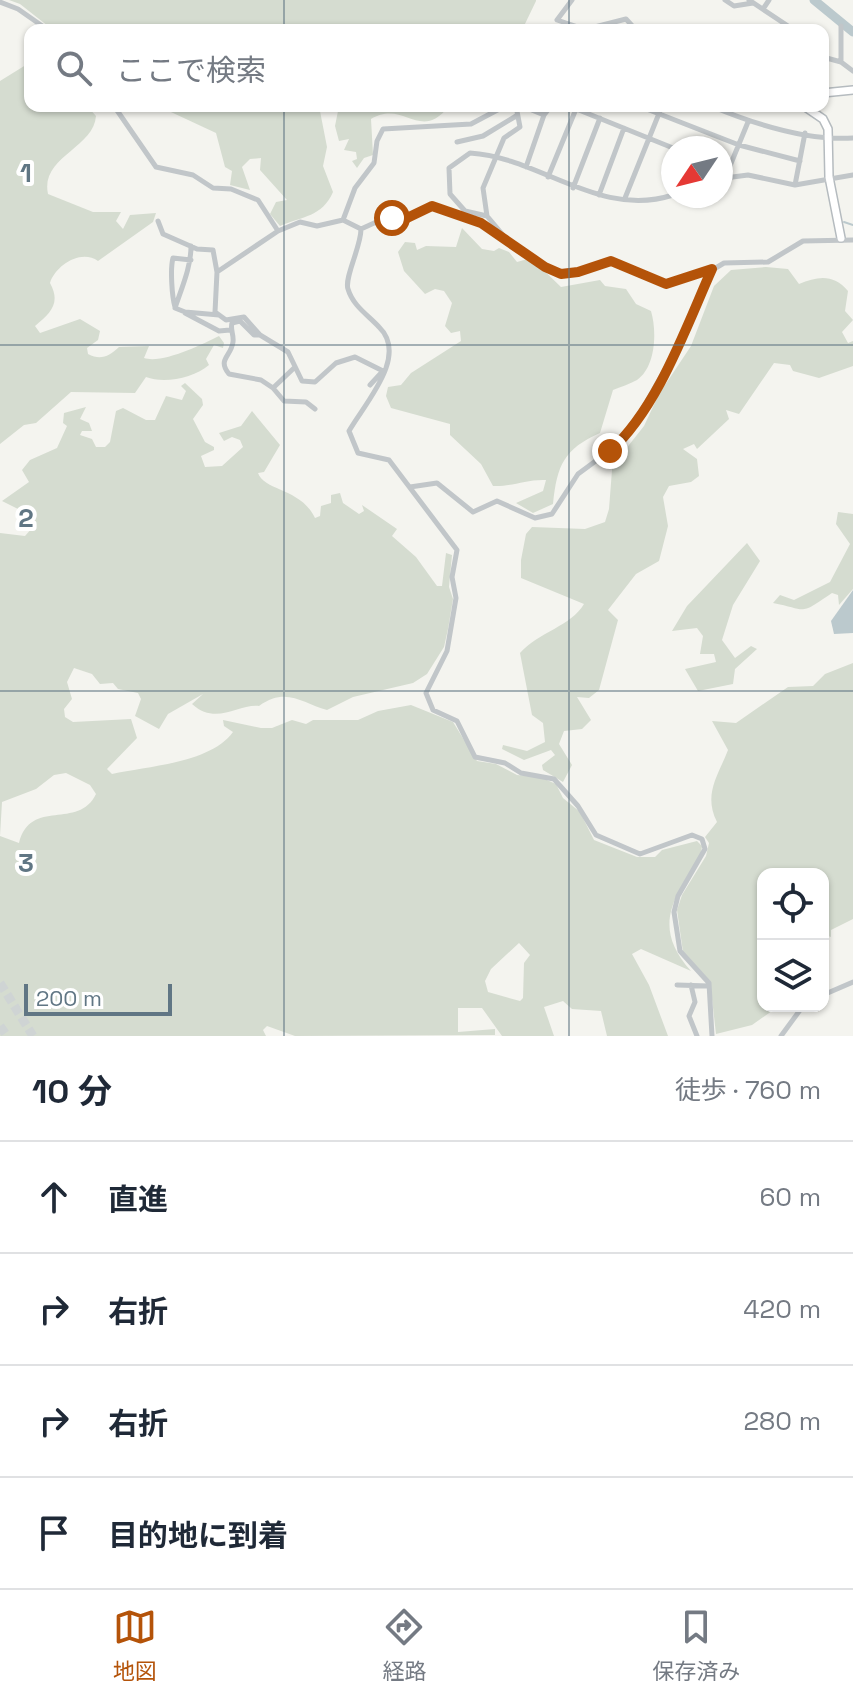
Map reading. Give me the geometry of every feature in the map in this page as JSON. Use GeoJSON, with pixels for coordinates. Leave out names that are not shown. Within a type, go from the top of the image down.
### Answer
{"type":"FeatureCollection","features":[{"type":"Feature","properties":{"kind":"street"},"geometry":{"type":"LineString","coordinates":[[568,24],[557,20],[572,0]]}},
{"type":"Feature","properties":{"kind":"street"},"geometry":{"type":"LineString","coordinates":[[725,0],[734,6],[752,2],[785,24]]}},
{"type":"Feature","properties":{"kind":"street"},"geometry":{"type":"LineString","coordinates":[[763,9],[769,0]]}},
{"type":"Feature","properties":{"kind":"street"},"geometry":{"type":"LineString","coordinates":[[0,2],[18,9],[39,24]]}},
{"type":"Feature","properties":{"kind":"street"},"geometry":{"type":"LineString","coordinates":[[607,24],[626,19],[631,24]]}},
{"type":"Feature","properties":{"kind":"street"},"geometry":{"type":"LineString","coordinates":[[841,26],[841,62]]}},
{"type":"Feature","properties":{"kind":"street"},"geometry":{"type":"LineString","coordinates":[[829,59],[841,62],[853,71]]}},
{"type":"Feature","properties":{"kind":"street"},"geometry":{"type":"LineString","coordinates":[[829,92],[853,90]]}},
{"type":"Feature","properties":{"kind":"street"},"geometry":{"type":"LineString","coordinates":[[118,112],[156,167],[193,175],[213,188],[231,189],[258,200],[278,231]]}},
{"type":"Feature","properties":{"kind":"street"},"geometry":{"type":"LineString","coordinates":[[343,220],[355,188],[374,163],[377,141],[383,129],[471,124],[494,112]]}},
{"type":"Feature","properties":{"kind":"street"},"geometry":{"type":"LineString","coordinates":[[503,236],[487,216],[483,188],[504,138],[520,127],[516,112]]}},
{"type":"Feature","properties":{"kind":"street"},"geometry":{"type":"LineString","coordinates":[[537,112],[544,115]]}},
{"type":"Feature","properties":{"kind":"street"},"geometry":{"type":"LineString","coordinates":[[526,167],[546,112]]}},
{"type":"Feature","properties":{"kind":"street"},"geometry":{"type":"LineString","coordinates":[[548,177],[571,112]]}},
{"type":"Feature","properties":{"kind":"street"},"geometry":{"type":"LineString","coordinates":[[585,112],[661,143]]}},
{"type":"Feature","properties":{"kind":"street"},"geometry":{"type":"LineString","coordinates":[[654,112],[739,145],[800,161]]}},
{"type":"Feature","properties":{"kind":"street"},"geometry":{"type":"LineString","coordinates":[[725,112],[748,122],[828,140],[853,138]]}},
{"type":"Feature","properties":{"kind":"street"},"geometry":{"type":"LineString","coordinates":[[813,112],[823,119],[828,140],[829,177],[841,238]]}},
{"type":"Feature","properties":{"kind":"street"},"geometry":{"type":"LineString","coordinates":[[625,198],[659,114]]}},
{"type":"Feature","properties":{"kind":"street"},"geometry":{"type":"LineString","coordinates":[[457,142],[483,136],[516,116]]}},
{"type":"Feature","properties":{"kind":"street"},"geometry":{"type":"LineString","coordinates":[[573,188],[600,118]]}},
{"type":"Feature","properties":{"kind":"street"},"geometry":{"type":"LineString","coordinates":[[733,159],[748,122]]}},
{"type":"Feature","properties":{"kind":"street"},"geometry":{"type":"LineString","coordinates":[[599,195],[624,128]]}},
{"type":"Feature","properties":{"kind":"street"},"geometry":{"type":"LineString","coordinates":[[795,185],[805,133]]}},
{"type":"Feature","properties":{"kind":"street"},"geometry":{"type":"LineString","coordinates":[[487,216],[465,211],[450,194],[449,168],[470,153],[497,156],[573,188],[599,195],[639,202],[661,197]]}},
{"type":"Feature","properties":{"kind":"street"},"geometry":{"type":"LineString","coordinates":[[733,177],[748,175],[795,185],[853,175]]}},
{"type":"Feature","properties":{"kind":"street"},"geometry":{"type":"LineString","coordinates":[[361,229],[385,218],[407,218],[432,206],[481,223],[545,267],[561,274],[611,261],[666,284],[724,263],[768,262],[803,241],[853,240]]}},
{"type":"Feature","properties":{"kind":"street"},"geometry":{"type":"LineString","coordinates":[[217,272],[278,231],[300,222],[317,226],[343,220],[361,229]]}},
{"type":"Feature","properties":{"kind":"street"},"geometry":{"type":"LineString","coordinates":[[158,221],[163,234],[191,246],[213,250],[217,272],[214,307],[219,315],[226,320],[244,317],[260,335],[288,352],[302,381],[310,382],[349,358],[360,359],[383,371]]}},
{"type":"Feature","properties":{"kind":"street"},"geometry":{"type":"LineString","coordinates":[[361,229],[359,253],[347,283],[352,298],[367,319],[378,325],[389,341],[389,364],[370,385]]}},
{"type":"Feature","properties":{"kind":"street"},"geometry":{"type":"LineString","coordinates":[[175,308],[179,288],[191,260],[191,246]]}},
{"type":"Feature","properties":{"kind":"street"},"geometry":{"type":"LineString","coordinates":[[175,308],[170,269],[173,258],[191,260]]}},
{"type":"Feature","properties":{"kind":"street"},"geometry":{"type":"LineString","coordinates":[[410,487],[437,483],[473,512],[497,501],[535,518],[552,514],[578,474],[616,446],[636,419],[676,350],[712,269]]}},
{"type":"Feature","properties":{"kind":"street"},"geometry":{"type":"LineString","coordinates":[[175,308],[219,331],[230,330]]}},
{"type":"Feature","properties":{"kind":"street"},"geometry":{"type":"LineString","coordinates":[[185,312],[219,315]]}},
{"type":"Feature","properties":{"kind":"street"},"geometry":{"type":"LineString","coordinates":[[260,335],[254,335],[240,321],[230,325],[234,341],[223,361],[226,371],[261,380],[284,401],[306,402],[315,409]]}},
{"type":"Feature","properties":{"kind":"street"},"geometry":{"type":"LineString","coordinates":[[273,388],[294,368]]}},
{"type":"Feature","properties":{"kind":"street"},"geometry":{"type":"LineString","coordinates":[[383,371],[349,431],[358,453],[383,456],[457,550],[452,585],[456,598],[447,651],[427,688],[429,704],[433,710],[457,721],[475,757],[505,763],[521,773],[554,779],[578,806],[596,835],[610,843],[640,854],[699,835],[705,849],[678,896],[674,912],[680,951],[702,972],[709,986],[712,1036]]}},
{"type":"Feature","properties":{"kind":"street"},"geometry":{"type":"LineString","coordinates":[[829,992],[853,982]]}},
{"type":"Feature","properties":{"kind":"street"},"geometry":{"type":"LineString","coordinates":[[677,985],[709,986]]}},
{"type":"Feature","properties":{"kind":"street"},"geometry":{"type":"LineString","coordinates":[[691,985],[695,1002],[689,1016],[697,1036]]}},
{"type":"Feature","properties":{"kind":"street"},"geometry":{"type":"LineString","coordinates":[[781,1036],[799,1012]]}},
{"type":"Feature","properties":{"kind":"shaded area"},"geometry":{"type":"Polygon","coordinates":[[[9,0],[536,0],[525,24],[45,24],[20,4],[9,0]]]}},
{"type":"Feature","properties":{"kind":"shaded area"},"geometry":{"type":"Polygon","coordinates":[[[24,66],[24,112],[92,112],[96,116],[87,136],[52,171],[48,194],[93,212],[121,212],[116,221],[123,229],[130,215],[156,213],[153,222],[98,261],[77,258],[58,270],[50,283],[55,296],[53,307],[35,326],[40,333],[80,319],[100,331],[98,340],[87,348],[88,354],[97,357],[108,355],[119,347],[149,346],[144,358],[152,359],[182,353],[219,336],[224,343],[223,348],[214,345],[206,359],[209,365],[203,370],[170,380],[146,377],[135,393],[71,392],[36,423],[24,425],[0,444],[0,81],[24,66]]]}},
{"type":"Feature","properties":{"kind":"shaded area"},"geometry":{"type":"Polygon","coordinates":[[[171,112],[320,112],[327,147],[323,166],[333,192],[329,200],[317,211],[280,226],[270,214],[276,202],[287,200],[260,170],[261,158],[250,159],[242,167],[250,190],[230,185],[232,171],[225,167],[216,133],[171,112]]]}},
{"type":"Feature","properties":{"kind":"shaded area"},"geometry":{"type":"Polygon","coordinates":[[[338,112],[443,112],[429,121],[393,114],[371,119],[373,155],[364,158],[357,168],[352,161],[357,159],[356,152],[344,150],[349,139],[339,141],[335,126],[338,112]]]}},
{"type":"Feature","properties":{"kind":"shaded area"},"geometry":{"type":"Polygon","coordinates":[[[462,228],[482,249],[494,251],[499,248],[509,252],[517,262],[531,258],[561,287],[600,280],[605,286],[626,289],[636,304],[651,311],[654,338],[648,367],[637,380],[613,390],[600,433],[570,452],[560,469],[553,504],[533,513],[516,503],[543,491],[546,480],[493,486],[481,464],[450,435],[450,424],[391,408],[386,396],[388,387],[401,385],[411,373],[461,341],[460,331],[451,333],[445,326],[452,303],[444,291],[435,289],[425,294],[404,271],[398,252],[405,242],[415,243],[417,250],[426,246],[456,247],[462,228]]]}},
{"type":"Feature","properties":{"kind":"shaded area"},"geometry":{"type":"Polygon","coordinates":[[[788,269],[799,284],[825,278],[843,285],[848,291],[845,311],[853,320],[842,332],[848,343],[853,341],[853,366],[819,378],[793,371],[790,365],[774,363],[739,414],[726,410],[729,419],[697,449],[694,444],[683,449],[697,459],[699,476],[691,482],[669,486],[663,497],[668,526],[659,561],[636,574],[608,610],[618,620],[599,690],[589,698],[577,697],[591,720],[582,729],[564,731],[559,744],[572,765],[563,782],[543,770],[542,765],[555,755],[551,750],[524,760],[502,749],[503,745],[527,751],[545,742],[543,723],[532,715],[520,653],[571,618],[584,604],[521,578],[526,534],[532,527],[585,529],[605,522],[613,457],[625,450],[644,426],[659,394],[691,346],[714,286],[731,270],[788,269]]]}},
{"type":"Feature","properties":{"kind":"shaded area"},"geometry":{"type":"Polygon","coordinates":[[[185,383],[202,399],[203,405],[193,419],[205,442],[214,447],[214,450],[201,456],[205,467],[222,466],[243,447],[240,440],[232,437],[224,441],[219,433],[241,426],[252,411],[280,445],[264,472],[258,473],[267,483],[301,501],[315,518],[320,516],[321,506],[331,503],[331,495],[340,493],[343,503],[359,514],[364,511],[362,505],[397,529],[392,536],[416,557],[437,586],[442,586],[446,553],[452,555],[449,587],[453,599],[444,647],[427,674],[413,683],[353,697],[327,710],[294,698],[278,697],[259,706],[210,713],[192,704],[203,694],[168,714],[159,729],[135,716],[141,699],[138,693],[118,689],[113,683],[100,684],[92,674],[74,668],[67,682],[72,699],[64,709],[65,717],[73,722],[131,719],[137,738],[107,769],[112,774],[178,762],[210,751],[233,732],[224,726],[223,720],[272,728],[292,720],[306,724],[313,720],[358,720],[378,711],[411,705],[453,722],[477,761],[496,764],[517,775],[540,777],[556,784],[563,798],[580,812],[594,840],[637,857],[655,857],[662,850],[697,841],[702,846],[701,854],[675,898],[669,926],[679,955],[691,971],[641,949],[632,954],[649,985],[668,1036],[607,1036],[601,1011],[572,1009],[563,1001],[544,1007],[554,1036],[502,1036],[482,1008],[458,1008],[458,1032],[495,1029],[495,1035],[295,1036],[267,1026],[263,1030],[266,1036],[0,1036],[0,836],[0,533],[25,536],[32,528],[18,509],[2,501],[29,482],[22,470],[30,460],[57,448],[67,426],[63,423],[64,413],[86,407],[80,419],[89,423],[92,431],[82,431],[80,435],[92,439],[96,447],[105,447],[110,442],[116,411],[123,408],[146,420],[155,420],[166,396],[182,400],[186,391],[181,386],[185,383]],[[66,773],[54,775],[36,789],[2,802],[0,836],[19,843],[25,829],[34,821],[78,811],[88,805],[96,794],[90,785],[66,773]],[[519,943],[491,969],[485,981],[488,992],[520,1001],[523,998],[524,963],[530,955],[519,943]]]}},
{"type":"Feature","properties":{"kind":"shaded area"},"geometry":{"type":"Polygon","coordinates":[[[838,512],[853,514],[853,589],[839,605],[838,595],[832,593],[803,609],[773,603],[780,595],[794,600],[830,582],[850,544],[836,524],[838,512]]]}},
{"type":"Feature","properties":{"kind":"shaded area"},"geometry":{"type":"Polygon","coordinates":[[[747,543],[760,561],[733,605],[722,640],[735,658],[751,646],[757,649],[735,669],[733,684],[698,691],[685,669],[716,662],[714,654],[700,654],[703,636],[697,628],[672,631],[687,606],[747,543]]]}},
{"type":"Feature","properties":{"kind":"shaded area"},"geometry":{"type":"Polygon","coordinates":[[[853,590],[853,633],[834,634],[831,621],[853,590]]]}},
{"type":"Feature","properties":{"kind":"shaded area"},"geometry":{"type":"Polygon","coordinates":[[[853,663],[853,919],[831,930],[829,936],[829,868],[757,868],[757,1012],[770,1012],[752,1025],[716,1034],[710,981],[683,952],[677,910],[682,895],[706,856],[709,843],[705,837],[717,822],[711,803],[712,794],[728,750],[712,721],[736,723],[788,687],[813,686],[825,674],[853,663]]]}},
{"type":"Feature","properties":{"kind":"waterway"},"geometry":{"type":"LineString","coordinates":[[814,0],[853,32]]}},
{"type":"Feature","properties":{"kind":"waterway"},"geometry":{"type":"LineString","coordinates":[[844,222],[853,225]]}},
{"type":"Feature","properties":{"kind":"tunnel"},"geometry":{"type":"LineString","coordinates":[[0,983],[33,1036]]}},
{"type":"Feature","properties":{"kind":"tunnel"},"geometry":{"type":"LineString","coordinates":[[0,1026],[7,1036]]}},
{"type":"Feature","properties":{"kind":"route"},"geometry":{"type":"LineString","coordinates":[[392,218],[407,218],[432,206],[473,219],[503,236],[545,267],[561,274],[611,261],[666,284],[712,269],[669,364],[630,429],[610,451]]}}]}
